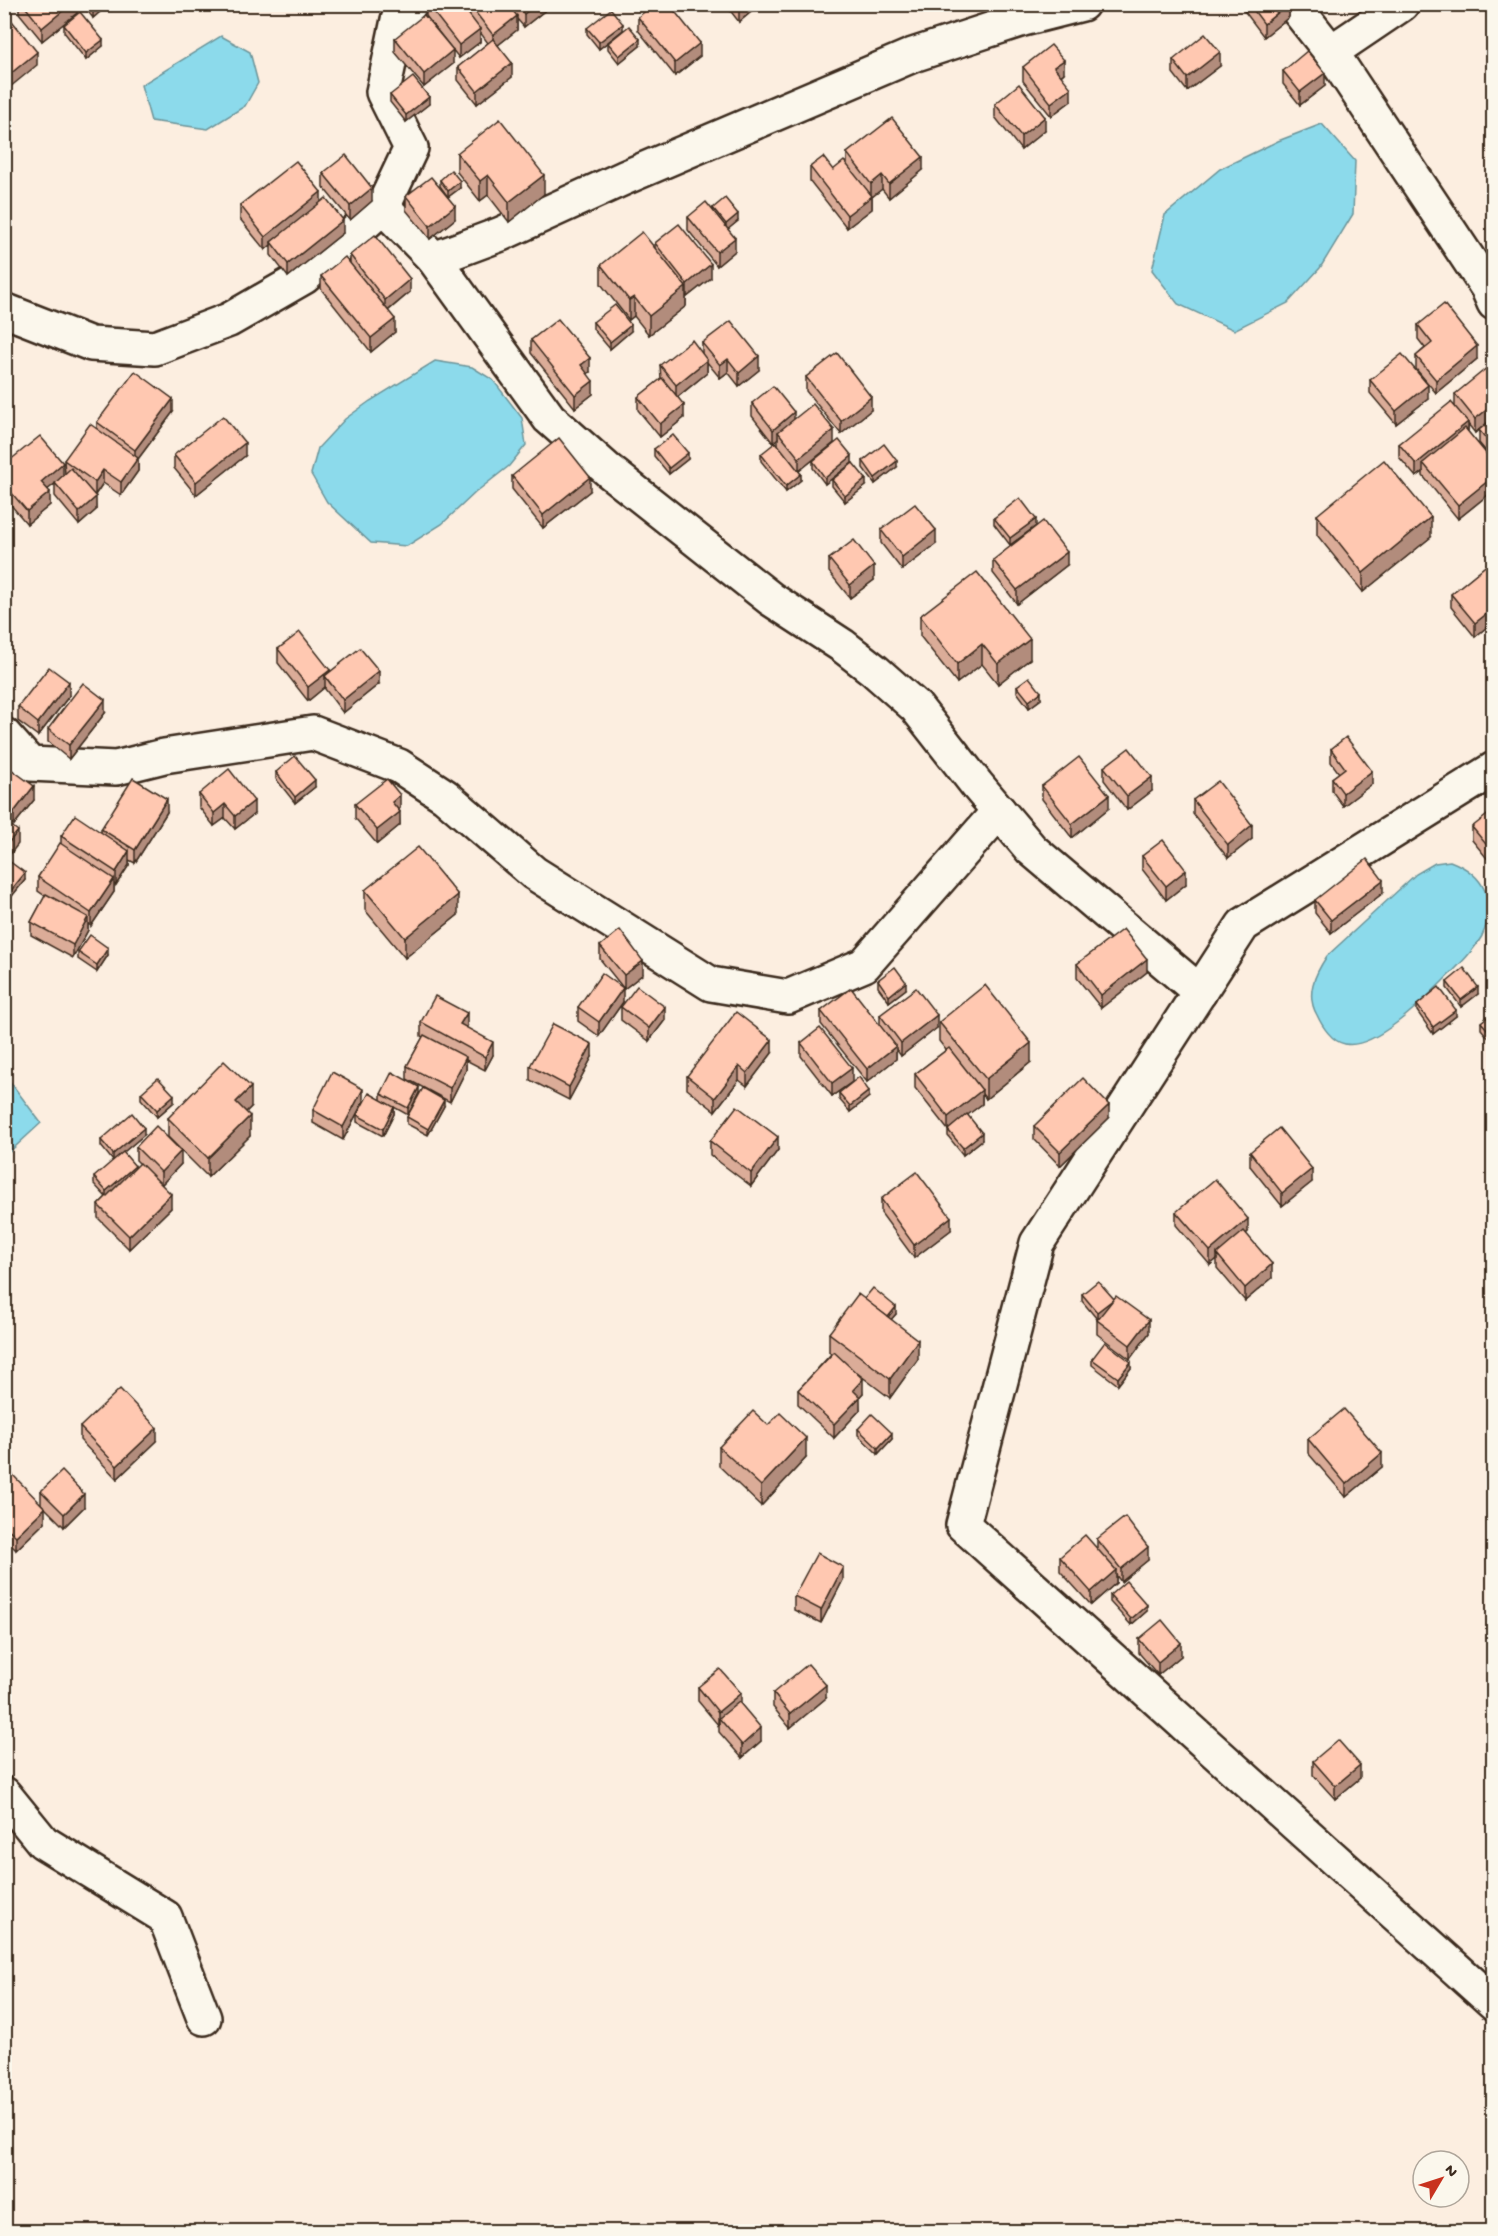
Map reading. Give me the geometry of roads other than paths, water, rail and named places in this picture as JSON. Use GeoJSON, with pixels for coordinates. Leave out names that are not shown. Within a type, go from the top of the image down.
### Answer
{"type":"FeatureCollection","features":[{"type":"Feature","properties":{"kind":"street"},"geometry":{"type":"LineString","coordinates":[[4,310],[91,344],[155,348],[229,320],[304,277],[383,207],[411,148],[383,92],[398,20],[410,4]]}},
{"type":"Feature","properties":{"kind":"street"},"geometry":{"type":"LineString","coordinates":[[434,259],[501,234],[624,178],[913,55],[1023,19],[1082,4]]}},
{"type":"Feature","properties":{"kind":"street"},"geometry":{"type":"LineString","coordinates":[[1293,4],[1331,52],[1487,287],[1494,303]]}},
{"type":"Feature","properties":{"kind":"street"},"geometry":{"type":"LineString","coordinates":[[1331,52],[1402,4]]}},
{"type":"Feature","properties":{"kind":"street"},"geometry":{"type":"LineString","coordinates":[[383,207],[434,259],[549,418],[609,471],[771,599],[843,646],[916,706],[1031,849],[1200,992]]}},
{"type":"Feature","properties":{"kind":"street"},"geometry":{"type":"LineString","coordinates":[[4,735],[30,764],[116,768],[164,756],[313,733],[399,766],[445,796],[534,873],[711,984],[788,997],[864,965],[999,811]]}},
{"type":"Feature","properties":{"kind":"street"},"geometry":{"type":"LineString","coordinates":[[1494,769],[1243,925],[1037,1243],[963,1525],[1494,2003]]}},
{"type":"Feature","properties":{"kind":"street"},"geometry":{"type":"LineString","coordinates":[[4,1794],[43,1842],[165,1917],[204,2018]]}},
{"type":"Feature","properties":{"kind":"water"},"geometry":{"type":"Polygon","coordinates":[[[221,36],[250,52],[258,83],[245,106],[208,129],[151,121],[141,85],[221,36]]]}},
{"type":"Feature","properties":{"kind":"water"},"geometry":{"type":"Polygon","coordinates":[[[1322,124],[1355,161],[1353,214],[1320,268],[1288,303],[1234,330],[1178,304],[1152,270],[1165,215],[1220,169],[1278,141],[1322,124]]]}},
{"type":"Feature","properties":{"kind":"water"},"geometry":{"type":"Polygon","coordinates":[[[435,361],[472,367],[493,380],[522,418],[526,445],[509,466],[476,492],[442,524],[407,546],[371,543],[327,502],[311,474],[318,448],[345,419],[435,361]]]}},
{"type":"Feature","properties":{"kind":"water"},"geometry":{"type":"Polygon","coordinates":[[[1450,861],[1472,873],[1485,890],[1489,911],[1482,936],[1459,965],[1397,1022],[1370,1040],[1357,1044],[1340,1043],[1328,1033],[1313,1007],[1313,984],[1327,956],[1416,874],[1435,863],[1450,861]]]}},
{"type":"Feature","properties":{"kind":"water"},"geometry":{"type":"Polygon","coordinates":[[[5,1075],[41,1123],[5,1156],[5,1075]]]}}]}
